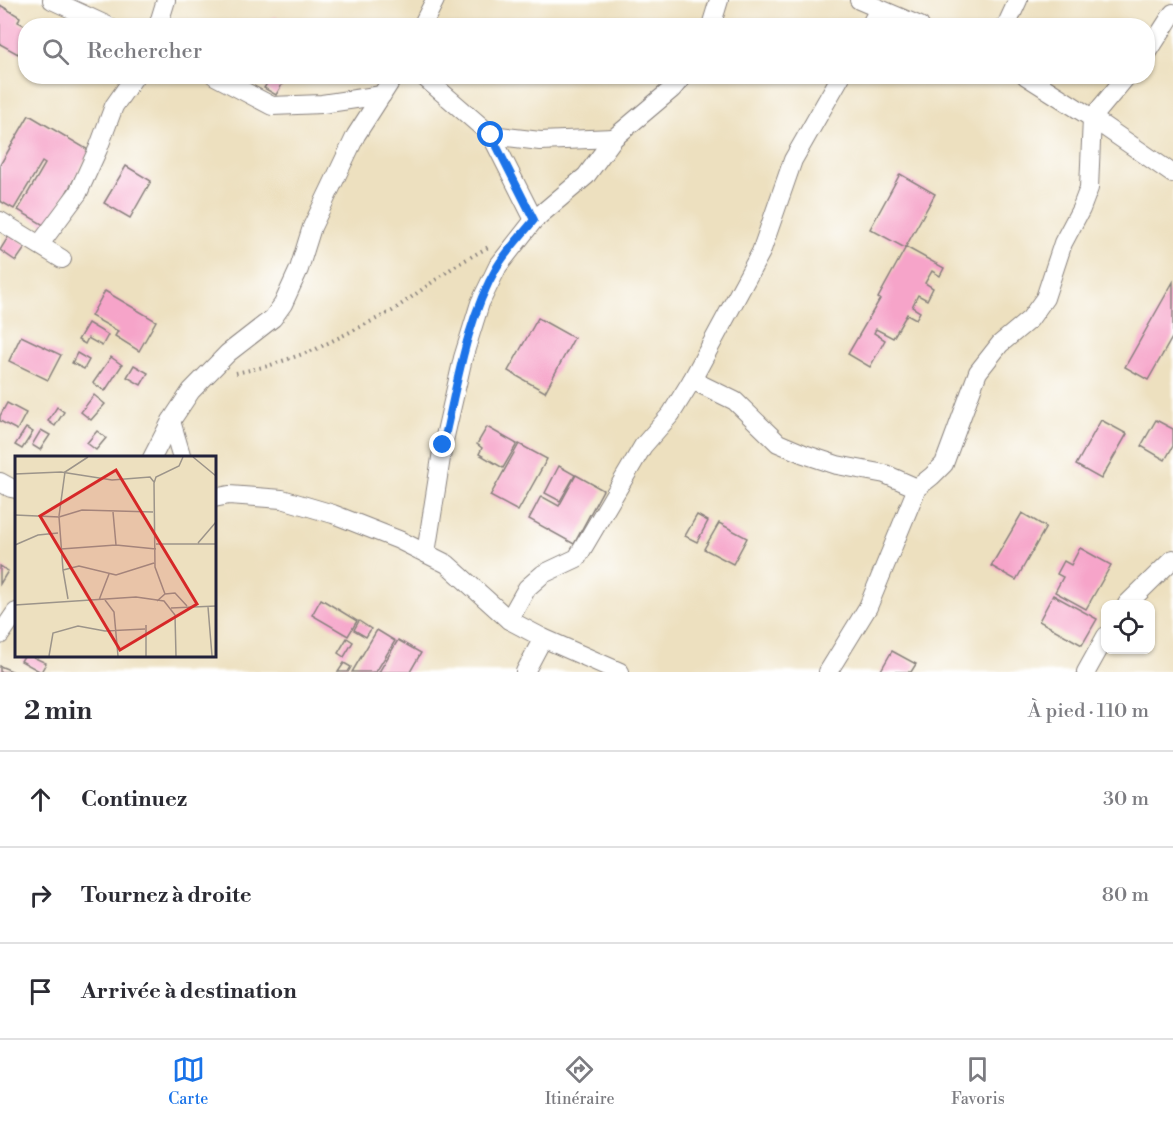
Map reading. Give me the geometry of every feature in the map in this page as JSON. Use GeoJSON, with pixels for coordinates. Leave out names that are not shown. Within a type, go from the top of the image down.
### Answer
{"type":"FeatureCollection","features":[{"type":"Feature","properties":{"kind":"street"},"geometry":{"type":"LineString","coordinates":[[52,0],[91,18]]}},
{"type":"Feature","properties":{"kind":"street"},"geometry":{"type":"LineString","coordinates":[[160,18],[166,0]]}},
{"type":"Feature","properties":{"kind":"street"},"geometry":{"type":"LineString","coordinates":[[426,18],[435,0]]}},
{"type":"Feature","properties":{"kind":"street"},"geometry":{"type":"LineString","coordinates":[[713,18],[719,0]]}},
{"type":"Feature","properties":{"kind":"street"},"geometry":{"type":"LineString","coordinates":[[859,0],[901,18]]}},
{"type":"Feature","properties":{"kind":"street"},"geometry":{"type":"LineString","coordinates":[[1010,18],[1018,0]]}},
{"type":"Feature","properties":{"kind":"street"},"geometry":{"type":"LineString","coordinates":[[874,18],[879,9]]}},
{"type":"Feature","properties":{"kind":"street"},"geometry":{"type":"LineString","coordinates":[[1155,41],[1173,13]]}},
{"type":"Feature","properties":{"kind":"street"},"geometry":{"type":"LineString","coordinates":[[40,244],[78,193],[114,106],[129,84]]}},
{"type":"Feature","properties":{"kind":"street"},"geometry":{"type":"LineString","coordinates":[[230,84],[272,106],[322,104],[382,95]]}},
{"type":"Feature","properties":{"kind":"street"},"geometry":{"type":"LineString","coordinates":[[153,456],[171,421],[191,391],[228,353],[273,318],[283,304],[299,269],[312,227],[356,135],[389,84]]}},
{"type":"Feature","properties":{"kind":"street"},"geometry":{"type":"LineString","coordinates":[[432,84],[491,135],[534,220]]}},
{"type":"Feature","properties":{"kind":"street"},"geometry":{"type":"LineString","coordinates":[[426,554],[443,445],[463,358],[480,303],[498,266],[534,220],[586,176],[614,138],[676,84]]}},
{"type":"Feature","properties":{"kind":"street"},"geometry":{"type":"LineString","coordinates":[[509,621],[527,588],[543,574],[578,558],[643,446],[671,414],[692,380],[762,252],[793,160],[836,84]]}},
{"type":"Feature","properties":{"kind":"street"},"geometry":{"type":"LineString","coordinates":[[1039,84],[1173,174]]}},
{"type":"Feature","properties":{"kind":"street"},"geometry":{"type":"LineString","coordinates":[[828,672],[868,607],[917,488],[944,464],[978,372],[1000,344],[1030,319],[1045,298],[1063,243],[1089,188],[1092,118],[1120,84]]}},
{"type":"Feature","properties":{"kind":"street"},"geometry":{"type":"LineString","coordinates":[[491,135],[540,141],[614,138]]}},
{"type":"Feature","properties":{"kind":"street"},"geometry":{"type":"LineString","coordinates":[[0,221],[62,259]]}},
{"type":"Feature","properties":{"kind":"street"},"geometry":{"type":"LineString","coordinates":[[692,380],[735,401],[778,443],[837,465],[885,474],[917,488]]}},
{"type":"Feature","properties":{"kind":"street"},"geometry":{"type":"LineString","coordinates":[[171,421],[181,456]]}},
{"type":"Feature","properties":{"kind":"street"},"geometry":{"type":"LineString","coordinates":[[0,482],[15,489]]}},
{"type":"Feature","properties":{"kind":"street"},"geometry":{"type":"LineString","coordinates":[[216,498],[229,495],[282,499],[333,514],[399,540],[447,564],[509,621],[620,672]]}},
{"type":"Feature","properties":{"kind":"street"},"geometry":{"type":"LineString","coordinates":[[1131,600],[1173,559]]}},
{"type":"Feature","properties":{"kind":"street"},"geometry":{"type":"LineString","coordinates":[[0,634],[15,613]]}},
{"type":"Feature","properties":{"kind":"street"},"geometry":{"type":"LineString","coordinates":[[525,672],[543,638]]}},
{"type":"Feature","properties":{"kind":"street"},"geometry":{"type":"LineString","coordinates":[[1086,672],[1101,645]]}},
{"type":"Feature","properties":{"kind":"path"},"geometry":{"type":"LineString","coordinates":[[235,373],[268,366],[314,350],[392,311],[455,266],[495,243]]}},
{"type":"Feature","properties":{"kind":"building"},"geometry":{"type":"Polygon","coordinates":[[[0,5],[20,17],[18,18],[18,54],[0,44],[0,5]]]}},
{"type":"Feature","properties":{"kind":"building"},"geometry":{"type":"Polygon","coordinates":[[[267,84],[282,84],[276,95],[264,88],[267,84]]]}},
{"type":"Feature","properties":{"kind":"building"},"geometry":{"type":"Polygon","coordinates":[[[29,115],[90,151],[47,227],[18,210],[45,164],[42,162],[14,209],[0,201],[0,165],[29,115]]]}},
{"type":"Feature","properties":{"kind":"building"},"geometry":{"type":"Polygon","coordinates":[[[126,166],[151,181],[130,218],[104,203],[126,166]]]}},
{"type":"Feature","properties":{"kind":"building"},"geometry":{"type":"Polygon","coordinates":[[[900,174],[935,194],[905,248],[870,229],[900,174]]]}},
{"type":"Feature","properties":{"kind":"building"},"geometry":{"type":"Polygon","coordinates":[[[10,234],[27,245],[16,261],[0,250],[10,234]]]}},
{"type":"Feature","properties":{"kind":"building"},"geometry":{"type":"Polygon","coordinates":[[[906,247],[944,268],[940,276],[932,271],[925,283],[933,288],[927,300],[918,295],[912,307],[920,312],[916,319],[907,314],[893,338],[876,329],[874,333],[885,340],[870,367],[848,354],[880,299],[878,298],[906,247]]]}},
{"type":"Feature","properties":{"kind":"building"},"geometry":{"type":"Polygon","coordinates":[[[1173,282],[1173,336],[1148,380],[1125,367],[1173,282]]]}},
{"type":"Feature","properties":{"kind":"building"},"geometry":{"type":"Polygon","coordinates":[[[105,291],[156,321],[139,351],[115,336],[118,331],[91,316],[105,291]]]}},
{"type":"Feature","properties":{"kind":"building"},"geometry":{"type":"Polygon","coordinates":[[[538,318],[574,338],[545,392],[508,371],[538,318]]]}},
{"type":"Feature","properties":{"kind":"building"},"geometry":{"type":"Polygon","coordinates":[[[88,323],[108,335],[102,346],[88,338],[85,344],[78,340],[88,323]]]}},
{"type":"Feature","properties":{"kind":"building"},"geometry":{"type":"Polygon","coordinates":[[[21,336],[61,355],[48,380],[9,361],[21,336]]]}},
{"type":"Feature","properties":{"kind":"building"},"geometry":{"type":"Polygon","coordinates":[[[77,353],[89,360],[84,369],[72,363],[77,353]]]}},
{"type":"Feature","properties":{"kind":"building"},"geometry":{"type":"Polygon","coordinates":[[[111,357],[122,365],[105,391],[93,383],[111,357]]]}},
{"type":"Feature","properties":{"kind":"building"},"geometry":{"type":"Polygon","coordinates":[[[134,365],[148,373],[141,385],[127,377],[134,365]]]}},
{"type":"Feature","properties":{"kind":"building"},"geometry":{"type":"Polygon","coordinates":[[[94,395],[105,404],[91,420],[81,412],[94,395]]]}},
{"type":"Feature","properties":{"kind":"building"},"geometry":{"type":"Polygon","coordinates":[[[7,403],[26,413],[17,430],[0,421],[0,416],[7,403]]]}},
{"type":"Feature","properties":{"kind":"building"},"geometry":{"type":"Polygon","coordinates":[[[57,407],[64,412],[55,426],[48,421],[57,407]]]}},
{"type":"Feature","properties":{"kind":"building"},"geometry":{"type":"Polygon","coordinates":[[[1101,420],[1127,434],[1101,479],[1076,465],[1101,420]]]}},
{"type":"Feature","properties":{"kind":"building"},"geometry":{"type":"Polygon","coordinates":[[[1156,420],[1173,429],[1173,446],[1165,460],[1141,446],[1156,420]]]}},
{"type":"Feature","properties":{"kind":"building"},"geometry":{"type":"Polygon","coordinates":[[[487,427],[517,444],[503,468],[479,454],[482,448],[477,444],[487,427]]]}},
{"type":"Feature","properties":{"kind":"building"},"geometry":{"type":"Polygon","coordinates":[[[26,428],[33,432],[22,449],[15,445],[26,428]]]}},
{"type":"Feature","properties":{"kind":"building"},"geometry":{"type":"Polygon","coordinates":[[[41,430],[50,435],[40,450],[32,445],[41,430]]]}},
{"type":"Feature","properties":{"kind":"building"},"geometry":{"type":"Polygon","coordinates":[[[97,431],[106,438],[96,450],[87,443],[97,431]]]}},
{"type":"Feature","properties":{"kind":"building"},"geometry":{"type":"Polygon","coordinates":[[[519,444],[547,459],[518,511],[490,496],[519,444]]]}},
{"type":"Feature","properties":{"kind":"building"},"geometry":{"type":"Polygon","coordinates":[[[559,466],[575,475],[560,501],[545,493],[559,466]]]}},
{"type":"Feature","properties":{"kind":"building"},"geometry":{"type":"Polygon","coordinates":[[[576,475],[603,490],[574,544],[529,519],[541,496],[559,506],[576,475]]]}},
{"type":"Feature","properties":{"kind":"building"},"geometry":{"type":"Polygon","coordinates":[[[1022,513],[1046,527],[1016,580],[991,566],[1022,513]]]}},
{"type":"Feature","properties":{"kind":"building"},"geometry":{"type":"Polygon","coordinates":[[[697,515],[708,521],[697,542],[685,536],[697,515]]]}},
{"type":"Feature","properties":{"kind":"building"},"geometry":{"type":"Polygon","coordinates":[[[719,523],[747,538],[733,564],[704,549],[719,523]]]}},
{"type":"Feature","properties":{"kind":"building"},"geometry":{"type":"Polygon","coordinates":[[[1080,548],[1111,565],[1086,609],[1055,592],[1063,577],[1057,574],[1064,561],[1071,565],[1080,548]]]}},
{"type":"Feature","properties":{"kind":"building"},"geometry":{"type":"Polygon","coordinates":[[[0,566],[8,571],[0,584],[0,566]]]}},
{"type":"Feature","properties":{"kind":"building"},"geometry":{"type":"Polygon","coordinates":[[[1053,595],[1097,619],[1082,645],[1039,621],[1053,595]]]}},
{"type":"Feature","properties":{"kind":"building"},"geometry":{"type":"Polygon","coordinates":[[[321,599],[357,621],[348,636],[312,615],[321,599]]]}},
{"type":"Feature","properties":{"kind":"building"},"geometry":{"type":"Polygon","coordinates":[[[359,621],[371,629],[366,637],[354,630],[359,621]]]}},
{"type":"Feature","properties":{"kind":"building"},"geometry":{"type":"Polygon","coordinates":[[[377,630],[395,641],[376,672],[352,672],[377,630]]]}},
{"type":"Feature","properties":{"kind":"building"},"geometry":{"type":"Polygon","coordinates":[[[347,638],[353,642],[344,657],[338,653],[347,638]]]}},
{"type":"Feature","properties":{"kind":"building"},"geometry":{"type":"Polygon","coordinates":[[[398,640],[421,653],[410,672],[379,672],[398,640]]]}},
{"type":"Feature","properties":{"kind":"building"},"geometry":{"type":"Polygon","coordinates":[[[892,651],[916,664],[911,672],[880,672],[892,651]]]}},
{"type":"Feature","properties":{"kind":"building"},"geometry":{"type":"Polygon","coordinates":[[[23,657],[33,657],[46,663],[41,672],[21,661],[23,657]]]}},
{"type":"Feature","properties":{"kind":"building"},"geometry":{"type":"Polygon","coordinates":[[[344,663],[351,667],[348,672],[338,672],[344,663]]]}},
{"type":"Feature","properties":{"kind":"building"},"geometry":{"type":"Polygon","coordinates":[[[0,666],[14,672],[0,672],[0,666]]]}},
{"type":"Feature","properties":{"kind":"route"},"geometry":{"type":"LineString","coordinates":[[443,445],[463,358],[480,303],[498,266],[534,220],[491,135]]}}]}
